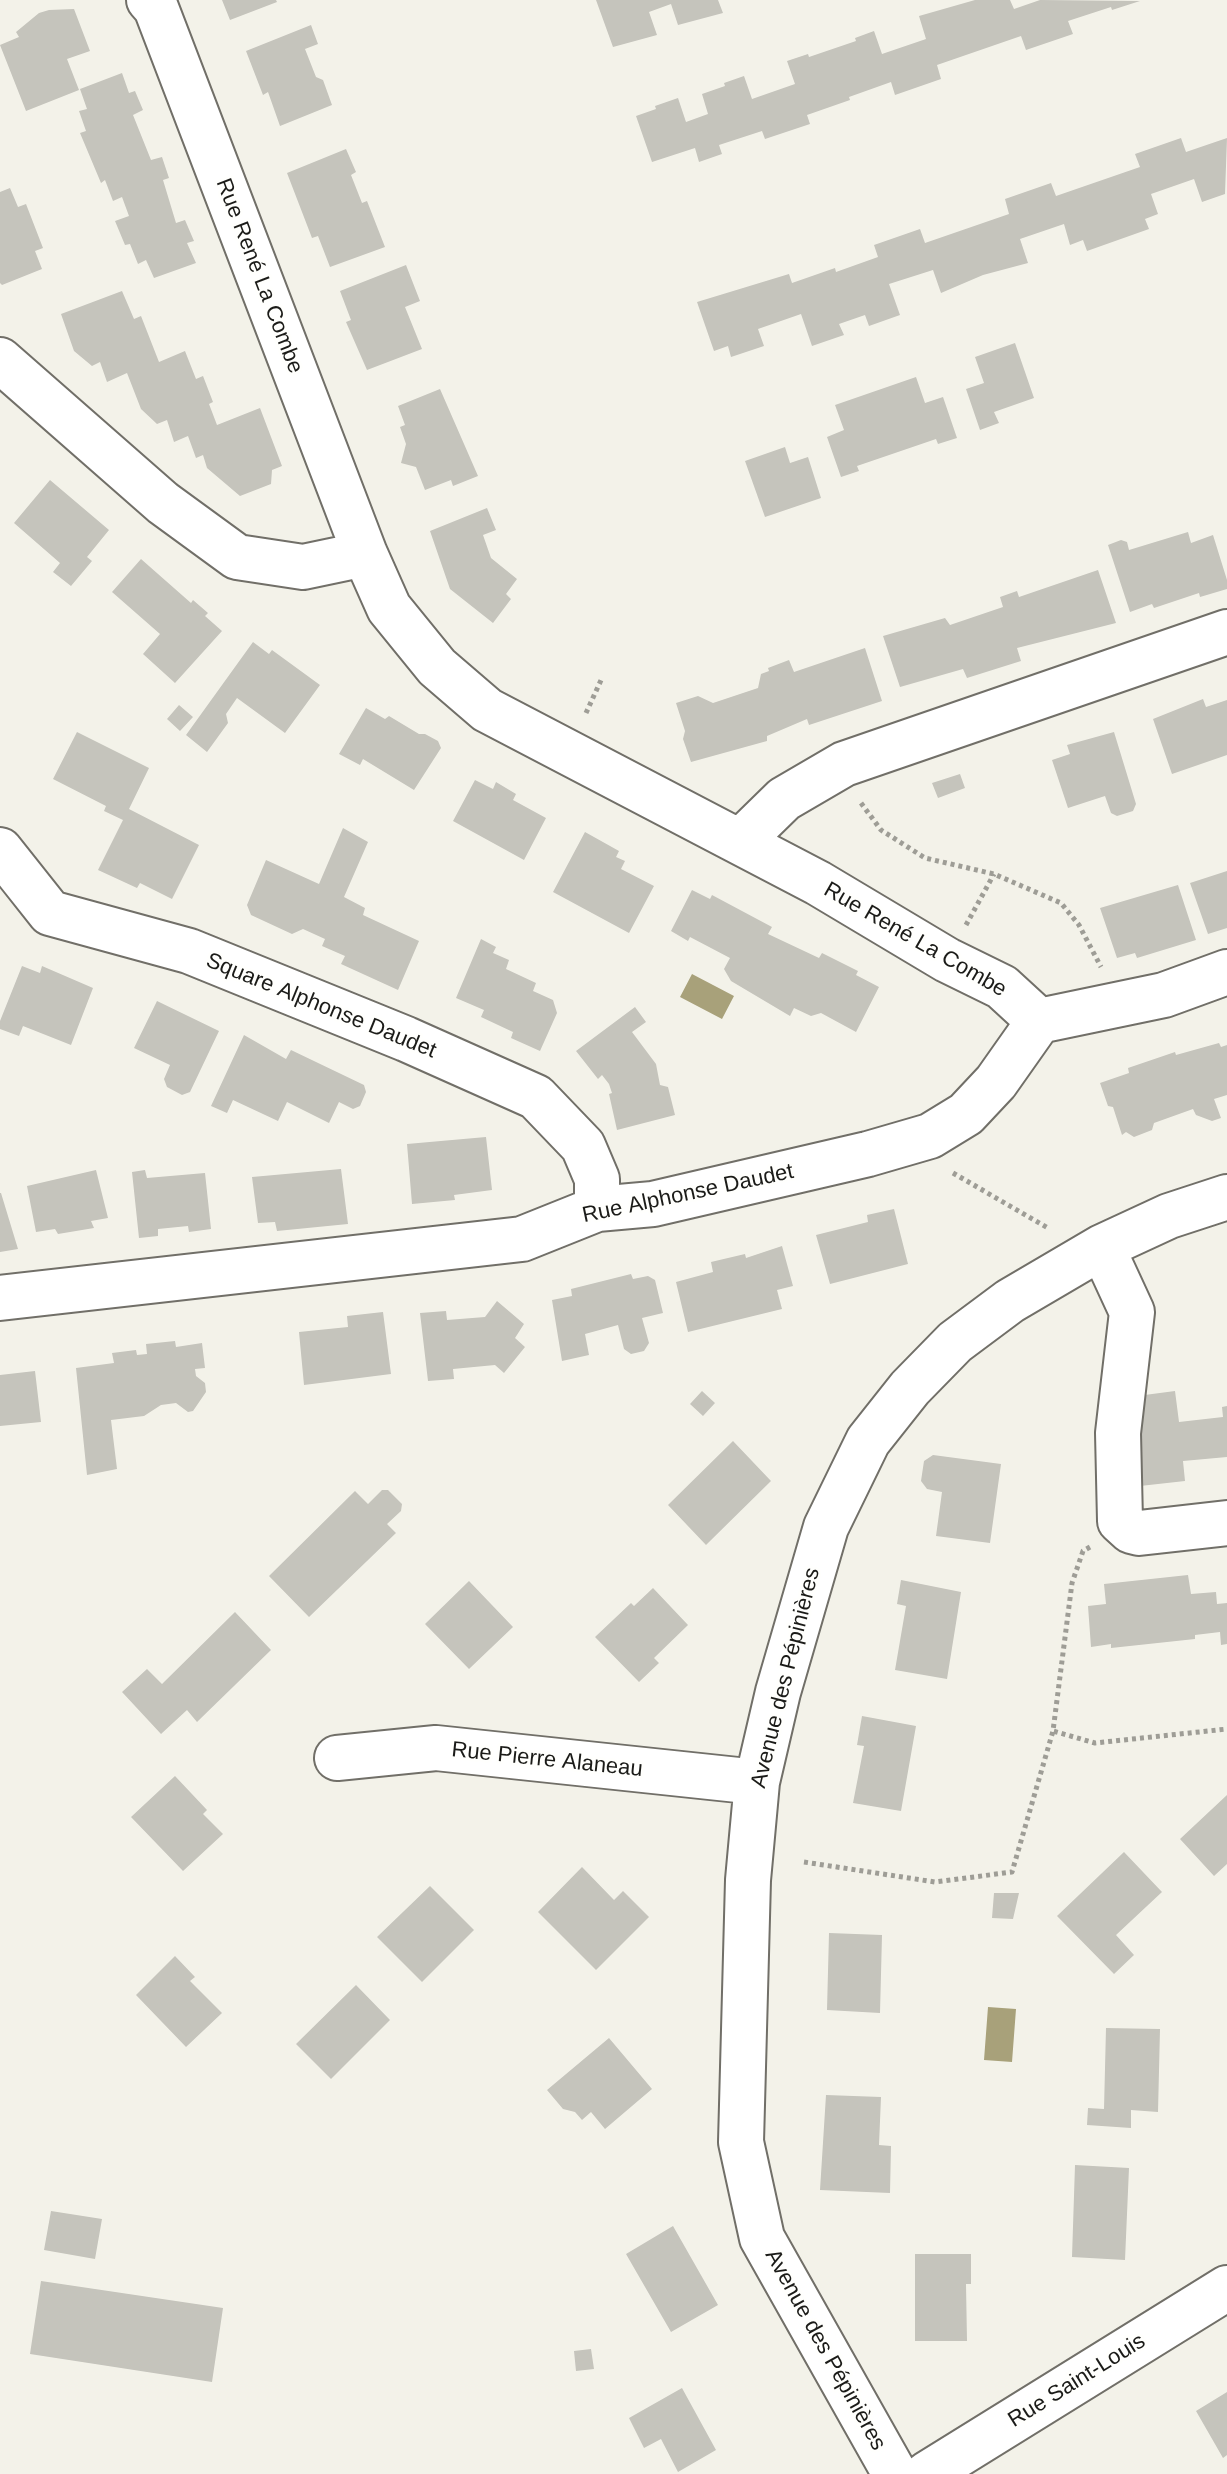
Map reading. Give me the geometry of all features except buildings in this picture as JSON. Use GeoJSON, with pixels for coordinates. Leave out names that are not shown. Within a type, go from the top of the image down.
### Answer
{"type":"FeatureCollection","features":[{"type":"Feature","properties":{"kind":"street","name":"Rue René La Combe"},"geometry":{"type":"LineString","coordinates":[[149,0],[156,8],[365,554],[389,608],[437,667],[487,710],[818,883],[947,960],[1002,987],[1039,1021]]}},
{"type":"Feature","properties":{"kind":"street"},"geometry":{"type":"LineString","coordinates":[[0,360],[163,503],[237,557],[303,567],[365,554]]}},
{"type":"Feature","properties":{"kind":"street"},"geometry":{"type":"LineString","coordinates":[[740,842],[784,799],[844,764],[1227,632]]}},
{"type":"Feature","properties":{"kind":"street","name":"Square Alphonse Daudet"},"geometry":{"type":"LineString","coordinates":[[0,850],[50,913],[189,951],[406,1039],[536,1097],[583,1146],[597,1179],[597,1209]]}},
{"type":"Feature","properties":{"kind":"street"},"geometry":{"type":"LineString","coordinates":[[1039,1021],[1164,995],[1227,972]]}},
{"type":"Feature","properties":{"kind":"street","name":"Rue Alphonse Daudet"},"geometry":{"type":"LineString","coordinates":[[0,1298],[522,1239],[597,1209],[653,1204],[868,1154],[930,1136],[966,1114],[996,1082],[1039,1021]]}},
{"type":"Feature","properties":{"kind":"street","name":"Avenue des Pépinières"},"geometry":{"type":"LineString","coordinates":[[895,2474],[762,2238],[741,2142],[748,1880],[757,1782],[778,1692],[826,1527],[868,1441],[910,1388],[955,1342],[1010,1301],[1096,1250],[1169,1216],[1227,1197]]}},
{"type":"Feature","properties":{"kind":"street"},"geometry":{"type":"LineString","coordinates":[[1096,1250],[1132,1312],[1118,1433],[1119,1514],[1125,1527],[1139,1533],[1227,1523]]}},
{"type":"Feature","properties":{"kind":"street","name":"Rue Pierre Alaneau"},"geometry":{"type":"LineString","coordinates":[[337,1758],[436,1748],[757,1782]]}},
{"type":"Feature","properties":{"kind":"street","name":"Rue Saint-Louis"},"geometry":{"type":"LineString","coordinates":[[927,2474],[1227,2288]]}},
{"type":"Feature","properties":{"kind":"path"},"geometry":{"type":"LineString","coordinates":[[583,719],[602,678]]}},
{"type":"Feature","properties":{"kind":"path"},"geometry":{"type":"LineString","coordinates":[[856,794],[873,822],[892,839],[925,858],[994,874],[1061,903],[1079,925],[1103,974]]}},
{"type":"Feature","properties":{"kind":"path"},"geometry":{"type":"LineString","coordinates":[[965,926],[994,874]]}},
{"type":"Feature","properties":{"kind":"path"},"geometry":{"type":"LineString","coordinates":[[942,1167],[1096,1250]]}},
{"type":"Feature","properties":{"kind":"path"},"geometry":{"type":"LineString","coordinates":[[804,1862],[935,1882],[1012,1872],[1053,1731],[1072,1583],[1083,1551],[1125,1527]]}},
{"type":"Feature","properties":{"kind":"path"},"geometry":{"type":"LineString","coordinates":[[1053,1731],[1095,1743],[1227,1729]]}},
{"type":"Feature","properties":{"kind":"shaded area"},"geometry":{"type":"Polygon","coordinates":[[[692,974],[734,996],[722,1019],[680,997],[692,974]]]}},
{"type":"Feature","properties":{"kind":"shaded area"},"geometry":{"type":"Polygon","coordinates":[[[988,2007],[1016,2009],[1012,2062],[984,2060],[988,2007]]]}}]}
